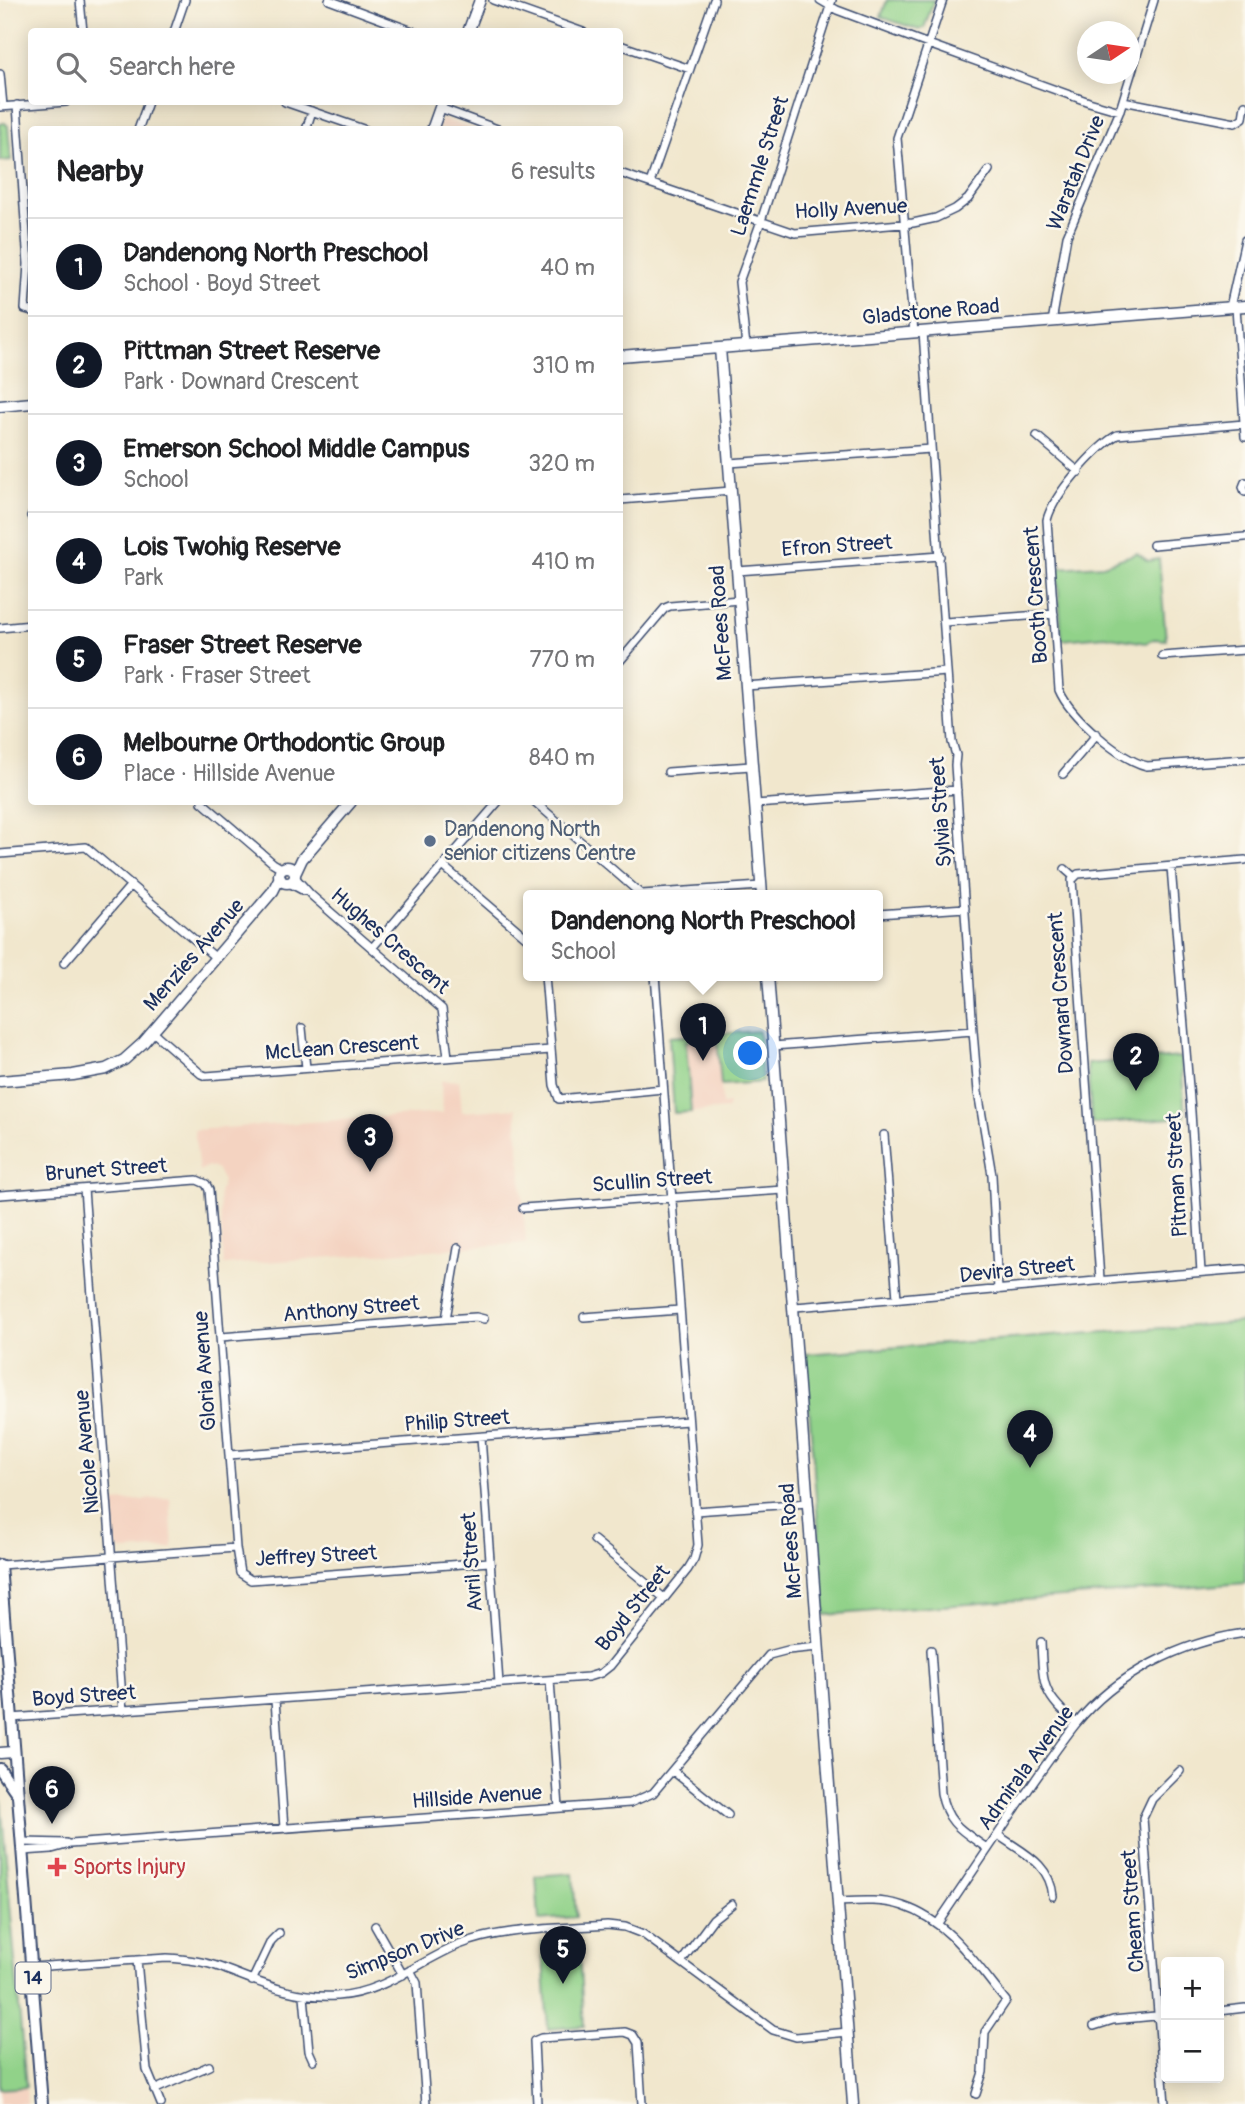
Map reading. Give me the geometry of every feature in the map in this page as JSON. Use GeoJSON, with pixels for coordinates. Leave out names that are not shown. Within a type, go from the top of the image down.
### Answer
{"type":"FeatureCollection","features":[{"type":"Feature","properties":{"kind":"main road","name":"14"},"geometry":{"type":"LineString","coordinates":[[0,1565],[3,1636],[42,2104]]}},
{"type":"Feature","properties":{"kind":"main road"},"geometry":{"type":"LineString","coordinates":[[0,1769],[18,1795]]}},
{"type":"Feature","properties":{"kind":"street"},"geometry":{"type":"LineString","coordinates":[[80,0],[83,28]]}},
{"type":"Feature","properties":{"kind":"street"},"geometry":{"type":"LineString","coordinates":[[176,28],[186,0]]}},
{"type":"Feature","properties":{"kind":"street"},"geometry":{"type":"LineString","coordinates":[[329,0],[404,28]]}},
{"type":"Feature","properties":{"kind":"street"},"geometry":{"type":"LineString","coordinates":[[470,28],[480,0]]}},
{"type":"Feature","properties":{"kind":"street"},"geometry":{"type":"LineString","coordinates":[[493,0],[572,28]]}},
{"type":"Feature","properties":{"kind":"street"},"geometry":{"type":"LineString","coordinates":[[650,183],[714,0]]}},
{"type":"Feature","properties":{"kind":"street"},"geometry":{"type":"LineString","coordinates":[[820,0],[1119,114]]}},
{"type":"Feature","properties":{"kind":"street","name":"Sylvia Street"},"geometry":{"type":"LineString","coordinates":[[943,0],[897,138],[932,478],[936,492],[973,1031],[978,1092],[992,1175],[998,1290]]}},
{"type":"Feature","properties":{"kind":"street","name":"Waratah Drive"},"geometry":{"type":"LineString","coordinates":[[1052,322],[1067,236],[1119,114],[1154,0]]}},
{"type":"Feature","properties":{"kind":"street","name":"Laemmle Street"},"geometry":{"type":"LineString","coordinates":[[746,346],[739,282],[831,3]]}},
{"type":"Feature","properties":{"kind":"street"},"geometry":{"type":"LineString","coordinates":[[623,45],[690,69]]}},
{"type":"Feature","properties":{"kind":"street"},"geometry":{"type":"LineString","coordinates":[[0,74],[1,106],[28,104]]}},
{"type":"Feature","properties":{"kind":"street"},"geometry":{"type":"LineString","coordinates":[[1123,102],[1236,123],[1244,120],[1245,105]]}},
{"type":"Feature","properties":{"kind":"street"},"geometry":{"type":"LineString","coordinates":[[17,105],[28,264],[25,309],[28,310]]}},
{"type":"Feature","properties":{"kind":"street"},"geometry":{"type":"LineString","coordinates":[[139,126],[147,105]]}},
{"type":"Feature","properties":{"kind":"street"},"geometry":{"type":"LineString","coordinates":[[294,105],[355,126]]}},
{"type":"Feature","properties":{"kind":"street"},"geometry":{"type":"LineString","coordinates":[[433,126],[441,105],[491,126]]}},
{"type":"Feature","properties":{"kind":"street"},"geometry":{"type":"LineString","coordinates":[[307,126],[312,111]]}},
{"type":"Feature","properties":{"kind":"street","name":"Holly Avenue"},"geometry":{"type":"LineString","coordinates":[[623,174],[795,233],[905,224],[936,218],[968,199],[989,170]]}},
{"type":"Feature","properties":{"kind":"street"},"geometry":{"type":"LineString","coordinates":[[1245,240],[1237,307],[1245,437]]}},
{"type":"Feature","properties":{"kind":"street","name":"Gladstone Road"},"geometry":{"type":"LineString","coordinates":[[623,356],[1237,307]]}},
{"type":"Feature","properties":{"kind":"street","name":"McFees Road"},"geometry":{"type":"LineString","coordinates":[[720,348],[761,890]]}},
{"type":"Feature","properties":{"kind":"street"},"geometry":{"type":"LineString","coordinates":[[0,405],[28,403]]}},
{"type":"Feature","properties":{"kind":"street","name":"Booth Crescent"},"geometry":{"type":"LineString","coordinates":[[1244,424],[1117,435],[1079,472],[1055,502],[1047,520],[1059,690],[1069,708],[1133,763],[1147,766],[1245,759]]}},
{"type":"Feature","properties":{"kind":"street"},"geometry":{"type":"LineString","coordinates":[[1037,436],[1079,472]]}},
{"type":"Feature","properties":{"kind":"street"},"geometry":{"type":"LineString","coordinates":[[729,463],[931,449]]}},
{"type":"Feature","properties":{"kind":"street"},"geometry":{"type":"LineString","coordinates":[[1245,482],[1245,492]]}},
{"type":"Feature","properties":{"kind":"street"},"geometry":{"type":"LineString","coordinates":[[623,500],[731,491]]}},
{"type":"Feature","properties":{"kind":"street"},"geometry":{"type":"LineString","coordinates":[[1153,545],[1245,537]]}},
{"type":"Feature","properties":{"kind":"street","name":"Efron Street"},"geometry":{"type":"LineString","coordinates":[[737,571],[940,556]]}},
{"type":"Feature","properties":{"kind":"street"},"geometry":{"type":"LineString","coordinates":[[623,657],[664,608],[739,600]]}},
{"type":"Feature","properties":{"kind":"street"},"geometry":{"type":"LineString","coordinates":[[945,622],[1054,614]]}},
{"type":"Feature","properties":{"kind":"street"},"geometry":{"type":"LineString","coordinates":[[0,628],[28,625]]}},
{"type":"Feature","properties":{"kind":"street"},"geometry":{"type":"LineString","coordinates":[[1162,656],[1245,650]]}},
{"type":"Feature","properties":{"kind":"street"},"geometry":{"type":"LineString","coordinates":[[745,686],[947,671]]}},
{"type":"Feature","properties":{"kind":"street"},"geometry":{"type":"LineString","coordinates":[[1063,774],[1097,734]]}},
{"type":"Feature","properties":{"kind":"street"},"geometry":{"type":"LineString","coordinates":[[668,772],[751,766]]}},
{"type":"Feature","properties":{"kind":"street"},"geometry":{"type":"LineString","coordinates":[[755,804],[957,790]]}},
{"type":"Feature","properties":{"kind":"street","name":"Hughes Crescent"},"geometry":{"type":"LineString","coordinates":[[205,805],[442,1009],[448,1057]]}},
{"type":"Feature","properties":{"kind":"street","name":"Menzies Avenue"},"geometry":{"type":"LineString","coordinates":[[0,1081],[73,1075],[112,1067],[124,1060],[153,1032],[348,805]]}},
{"type":"Feature","properties":{"kind":"street"},"geometry":{"type":"LineString","coordinates":[[372,948],[495,805]]}},
{"type":"Feature","properties":{"kind":"street"},"geometry":{"type":"LineString","coordinates":[[539,805],[637,890]]}},
{"type":"Feature","properties":{"kind":"street"},"geometry":{"type":"LineString","coordinates":[[0,854],[86,847],[216,958]]}},
{"type":"Feature","properties":{"kind":"street"},"geometry":{"type":"LineString","coordinates":[[1065,869],[1074,877],[1079,874],[1245,860]]}},
{"type":"Feature","properties":{"kind":"street"},"geometry":{"type":"LineString","coordinates":[[443,866],[523,935]]}},
{"type":"Feature","properties":{"kind":"street","name":"Pitman Street"},"geometry":{"type":"LineString","coordinates":[[1171,867],[1201,1272]]}},
{"type":"Feature","properties":{"kind":"street","name":"Downard Crescent"},"geometry":{"type":"LineString","coordinates":[[1074,877],[1071,883],[1100,1279]]}},
{"type":"Feature","properties":{"kind":"street"},"geometry":{"type":"LineString","coordinates":[[64,963],[131,886]]}},
{"type":"Feature","properties":{"kind":"street"},"geometry":{"type":"LineString","coordinates":[[883,914],[965,908]]}},
{"type":"Feature","properties":{"kind":"street"},"geometry":{"type":"LineString","coordinates":[[545,981],[554,1085],[559,1098],[663,1089]]}},
{"type":"Feature","properties":{"kind":"street","name":"Boyd Street"},"geometry":{"type":"LineString","coordinates":[[11,1718],[588,1677],[601,1673],[610,1666],[694,1559],[698,1545],[654,981]]}},
{"type":"Feature","properties":{"kind":"street","name":"McFees Road"},"geometry":{"type":"LineString","coordinates":[[768,981],[853,2104]]}},
{"type":"Feature","properties":{"kind":"street"},"geometry":{"type":"LineString","coordinates":[[302,1028],[306,1068]]}},
{"type":"Feature","properties":{"kind":"street"},"geometry":{"type":"LineString","coordinates":[[773,1046],[973,1031]]}},
{"type":"Feature","properties":{"kind":"street","name":"McLean Crescent"},"geometry":{"type":"LineString","coordinates":[[153,1032],[194,1069],[206,1076],[551,1050]]}},
{"type":"Feature","properties":{"kind":"street"},"geometry":{"type":"LineString","coordinates":[[884,1135],[897,1298]]}},
{"type":"Feature","properties":{"kind":"street","name":"Brunet Street"},"geometry":{"type":"LineString","coordinates":[[0,1195],[197,1180],[204,1182],[209,1191]]}},
{"type":"Feature","properties":{"kind":"street","name":"Nicole Avenue"},"geometry":{"type":"LineString","coordinates":[[84,1189],[123,1711]]}},
{"type":"Feature","properties":{"kind":"street","name":"Scullin Street"},"geometry":{"type":"LineString","coordinates":[[523,1208],[784,1190]]}},
{"type":"Feature","properties":{"kind":"street","name":"Gloria Avenue"},"geometry":{"type":"LineString","coordinates":[[209,1191],[236,1548]]}},
{"type":"Feature","properties":{"kind":"street"},"geometry":{"type":"LineString","coordinates":[[446,1319],[458,1248]]}},
{"type":"Feature","properties":{"kind":"street","name":"Devira Street"},"geometry":{"type":"LineString","coordinates":[[793,1307],[1100,1279],[1245,1269]]}},
{"type":"Feature","properties":{"kind":"street"},"geometry":{"type":"LineString","coordinates":[[584,1317],[680,1310]]}},
{"type":"Feature","properties":{"kind":"street","name":"Anthony Street"},"geometry":{"type":"LineString","coordinates":[[221,1337],[446,1319],[484,1319]]}},
{"type":"Feature","properties":{"kind":"street","name":"Philip Street"},"geometry":{"type":"LineString","coordinates":[[229,1455],[688,1421]]}},
{"type":"Feature","properties":{"kind":"street","name":"Avril Street"},"geometry":{"type":"LineString","coordinates":[[481,1437],[499,1683]]}},
{"type":"Feature","properties":{"kind":"street"},"geometry":{"type":"LineString","coordinates":[[695,1511],[807,1503]]}},
{"type":"Feature","properties":{"kind":"street"},"geometry":{"type":"LineString","coordinates":[[594,1540],[664,1598]]}},
{"type":"Feature","properties":{"kind":"street","name":"Jeffrey Street"},"geometry":{"type":"LineString","coordinates":[[0,1565],[236,1548],[240,1573],[251,1580],[489,1562]]}},
{"type":"Feature","properties":{"kind":"street","name":"Admirala Avenue"},"geometry":{"type":"LineString","coordinates":[[938,1923],[1076,1723],[1109,1692],[1153,1662],[1203,1642],[1245,1633]]}},
{"type":"Feature","properties":{"kind":"street"},"geometry":{"type":"LineString","coordinates":[[1041,1642],[1042,1676],[1046,1692],[1056,1706],[1076,1723]]}},
{"type":"Feature","properties":{"kind":"street","name":"Hillside Avenue"},"geometry":{"type":"LineString","coordinates":[[22,1847],[52,1849],[70,1844],[630,1803],[653,1793],[769,1655],[818,1647]]}},
{"type":"Feature","properties":{"kind":"street"},"geometry":{"type":"LineString","coordinates":[[931,1650],[944,1809],[956,1826],[988,1849]]}},
{"type":"Feature","properties":{"kind":"street"},"geometry":{"type":"LineString","coordinates":[[550,1680],[559,1808]]}},
{"type":"Feature","properties":{"kind":"street"},"geometry":{"type":"LineString","coordinates":[[275,1700],[284,1828]]}},
{"type":"Feature","properties":{"kind":"street"},"geometry":{"type":"LineString","coordinates":[[0,1753],[14,1752]]}},
{"type":"Feature","properties":{"kind":"street"},"geometry":{"type":"LineString","coordinates":[[673,1770],[728,1815]]}},
{"type":"Feature","properties":{"kind":"street","name":"Cheam Street"},"geometry":{"type":"LineString","coordinates":[[1161,2005],[1143,1818],[1152,1798],[1180,1772]]}},
{"type":"Feature","properties":{"kind":"street"},"geometry":{"type":"LineString","coordinates":[[998,1835],[1044,1868],[1052,1883],[1053,1896]]}},
{"type":"Feature","properties":{"kind":"street"},"geometry":{"type":"LineString","coordinates":[[837,1902],[888,1902],[902,1905],[938,1923],[958,1942],[1006,2001],[985,2032],[983,2072],[976,2094]]}},
{"type":"Feature","properties":{"kind":"street"},"geometry":{"type":"LineString","coordinates":[[681,1962],[713,1919],[732,1904]]}},
{"type":"Feature","properties":{"kind":"street"},"geometry":{"type":"LineString","coordinates":[[375,1926],[407,1973],[417,1983],[426,2104]]}},
{"type":"Feature","properties":{"kind":"street","name":"Simpson Drive"},"geometry":{"type":"LineString","coordinates":[[32,1967],[167,1958],[205,1962],[252,1981],[304,1996],[338,1996],[365,1991],[407,1973],[460,1945],[496,1935],[607,1926],[625,1927],[643,1934],[774,2030],[796,2037],[848,2032]]}},
{"type":"Feature","properties":{"kind":"street"},"geometry":{"type":"LineString","coordinates":[[252,1981],[271,1941],[279,1933]]}},
{"type":"Feature","properties":{"kind":"street"},"geometry":{"type":"LineString","coordinates":[[137,1960],[146,2061],[154,2090],[162,2104]]}},
{"type":"Feature","properties":{"kind":"street"},"geometry":{"type":"LineString","coordinates":[[304,1996],[309,2051],[313,2060]]}},
{"type":"Feature","properties":{"kind":"street"},"geometry":{"type":"LineString","coordinates":[[1224,2010],[1245,2008]]}},
{"type":"Feature","properties":{"kind":"street"},"geometry":{"type":"LineString","coordinates":[[1094,2026],[1113,2020],[1161,2015]]}},
{"type":"Feature","properties":{"kind":"street","name":"Cheam Street"},"geometry":{"type":"LineString","coordinates":[[1162,2020],[1165,2104]]}},
{"type":"Feature","properties":{"kind":"street"},"geometry":{"type":"LineString","coordinates":[[534,2041],[541,2038],[629,2033],[638,2043],[642,2104]]}},
{"type":"Feature","properties":{"kind":"street"},"geometry":{"type":"LineString","coordinates":[[525,2035],[534,2041]]}},
{"type":"Feature","properties":{"kind":"street"},"geometry":{"type":"LineString","coordinates":[[534,2041],[537,2104]]}},
{"type":"Feature","properties":{"kind":"street"},"geometry":{"type":"LineString","coordinates":[[154,2090],[209,2066]]}},
{"type":"Feature","properties":{"kind":"shaded area"},"geometry":{"type":"Polygon","coordinates":[[[442,119],[466,126],[439,126],[442,119]]]}},
{"type":"Feature","properties":{"kind":"shaded area"},"geometry":{"type":"Polygon","coordinates":[[[718,1038],[722,1105],[728,1104],[728,1109],[691,1112],[686,1040],[718,1038]]]}},
{"type":"Feature","properties":{"kind":"shaded area"},"geometry":{"type":"Polygon","coordinates":[[[459,1080],[462,1112],[516,1108],[526,1243],[224,1265],[219,1194],[223,1181],[216,1169],[208,1166],[199,1171],[194,1130],[442,1113],[441,1081],[459,1080]]]}},
{"type":"Feature","properties":{"kind":"shaded area"},"geometry":{"type":"Polygon","coordinates":[[[170,1498],[173,1548],[125,1551],[119,1549],[116,1544],[114,1502],[170,1498]]]}},
{"type":"Feature","properties":{"kind":"shaded area"},"geometry":{"type":"Polygon","coordinates":[[[26,2087],[27,2104],[0,2104],[0,2089],[26,2087]]]}},
{"type":"Feature","properties":{"kind":"green space"},"geometry":{"type":"Polygon","coordinates":[[[887,0],[934,0],[924,28],[919,30],[881,17],[887,0]]]}},
{"type":"Feature","properties":{"kind":"green space"},"geometry":{"type":"Polygon","coordinates":[[[0,123],[8,126],[11,160],[0,161],[0,123]]]}},
{"type":"Feature","properties":{"kind":"green space"},"geometry":{"type":"Polygon","coordinates":[[[1137,553],[1148,561],[1159,559],[1166,640],[1154,639],[1146,643],[1105,636],[1062,640],[1057,568],[1103,565],[1137,553]]]}},
{"type":"Feature","properties":{"kind":"green space"},"geometry":{"type":"Polygon","coordinates":[[[759,1031],[762,1082],[721,1085],[717,1038],[686,1041],[691,1112],[674,1113],[669,1037],[759,1031]]]}},
{"type":"Feature","properties":{"kind":"green space"},"geometry":{"type":"Polygon","coordinates":[[[1181,1057],[1185,1117],[1092,1124],[1087,1064],[1181,1057]]]}},
{"type":"Feature","properties":{"kind":"green space"},"geometry":{"type":"Polygon","coordinates":[[[1245,1322],[1245,1583],[825,1615],[805,1354],[1245,1322]]]}},
{"type":"Feature","properties":{"kind":"green space"},"geometry":{"type":"Polygon","coordinates":[[[0,1790],[26,2087],[0,2089],[0,1790]]]}},
{"type":"Feature","properties":{"kind":"green space"},"geometry":{"type":"Polygon","coordinates":[[[573,1873],[576,1917],[539,1920],[536,1876],[573,1873]]]}},
{"type":"Feature","properties":{"kind":"green space"},"geometry":{"type":"Polygon","coordinates":[[[578,1940],[584,2026],[548,2029],[542,1942],[578,1940]]]}},
{"type":"Feature","properties":{"kind":"place","name":"Dandenong North senior citizens Centre"},"geometry":{"type":"Point","coordinates":[430,841]}},
{"type":"Feature","properties":{"kind":"place","name":"Dandenong North Preschool"},"geometry":{"type":"Point","coordinates":[703,1061]}},
{"type":"Feature","properties":{"kind":"place","name":"Pittman Street Reserve"},"geometry":{"type":"Point","coordinates":[1136,1091]}},
{"type":"Feature","properties":{"kind":"place","name":"Emerson School Middle Campus"},"geometry":{"type":"Point","coordinates":[370,1172]}},
{"type":"Feature","properties":{"kind":"place","name":"Lois Twohig Reserve"},"geometry":{"type":"Point","coordinates":[1030,1468]}},
{"type":"Feature","properties":{"kind":"place","name":"Melbourne Orthodontic Group"},"geometry":{"type":"Point","coordinates":[52,1824]}},
{"type":"Feature","properties":{"kind":"place","name":"Sports Injury"},"geometry":{"type":"Point","coordinates":[57,1867]}},
{"type":"Feature","properties":{"kind":"place","name":"Fraser Street Reserve"},"geometry":{"type":"Point","coordinates":[563,1984]}}]}
